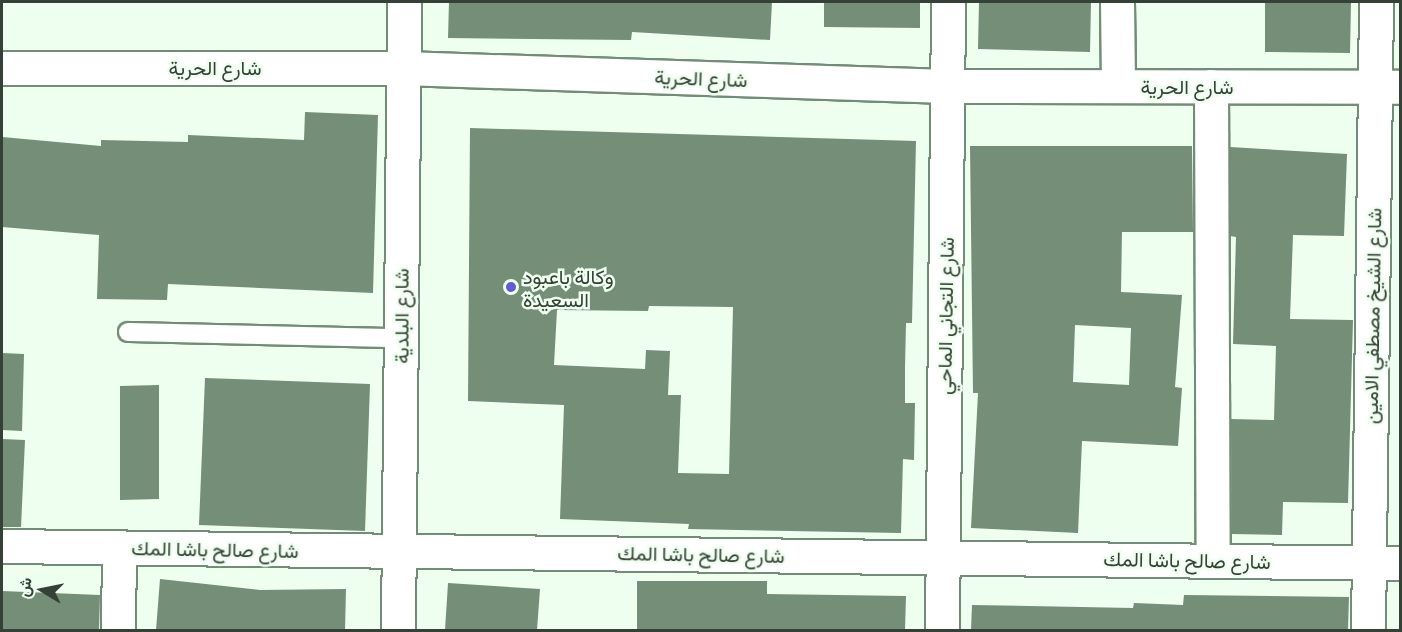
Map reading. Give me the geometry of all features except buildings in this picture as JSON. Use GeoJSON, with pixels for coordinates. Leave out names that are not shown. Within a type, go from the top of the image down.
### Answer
{"type":"FeatureCollection","features":[{"type":"Feature","properties":{"kind":"street","name":"شارع البلدية"},"geometry":{"type":"LineString","coordinates":[[398,630],[404,2]]}},
{"type":"Feature","properties":{"kind":"street","name":"شارع التجاني الماحي"},"geometry":{"type":"LineString","coordinates":[[942,630],[948,2]]}},
{"type":"Feature","properties":{"kind":"street"},"geometry":{"type":"LineString","coordinates":[[1117,2],[1118,86]]}},
{"type":"Feature","properties":{"kind":"street","name":"شارع الشيخ مصطفي الامين"},"geometry":{"type":"LineString","coordinates":[[1368,630],[1385,563],[1388,86],[1376,2]]}},
{"type":"Feature","properties":{"kind":"street","name":"شارع الحرية"},"geometry":{"type":"LineString","coordinates":[[2,68],[403,68],[947,86],[1388,86]]}},
{"type":"Feature","properties":{"kind":"street"},"geometry":{"type":"LineString","coordinates":[[1211,86],[1213,560]]}},
{"type":"Feature","properties":{"kind":"street","name":"شارع صالح باشا المك"},"geometry":{"type":"LineString","coordinates":[[2,546],[1385,563]]}},
{"type":"Feature","properties":{"kind":"street"},"geometry":{"type":"LineString","coordinates":[[118,630],[119,548]]}},
{"type":"Feature","properties":{"kind":"lane"},"geometry":{"type":"LineString","coordinates":[[128,332],[401,338]]}},
{"type":"Feature","properties":{"kind":"place","name":"وكالة باعبود السعيدة"},"geometry":{"type":"Point","coordinates":[511,287]}}]}
